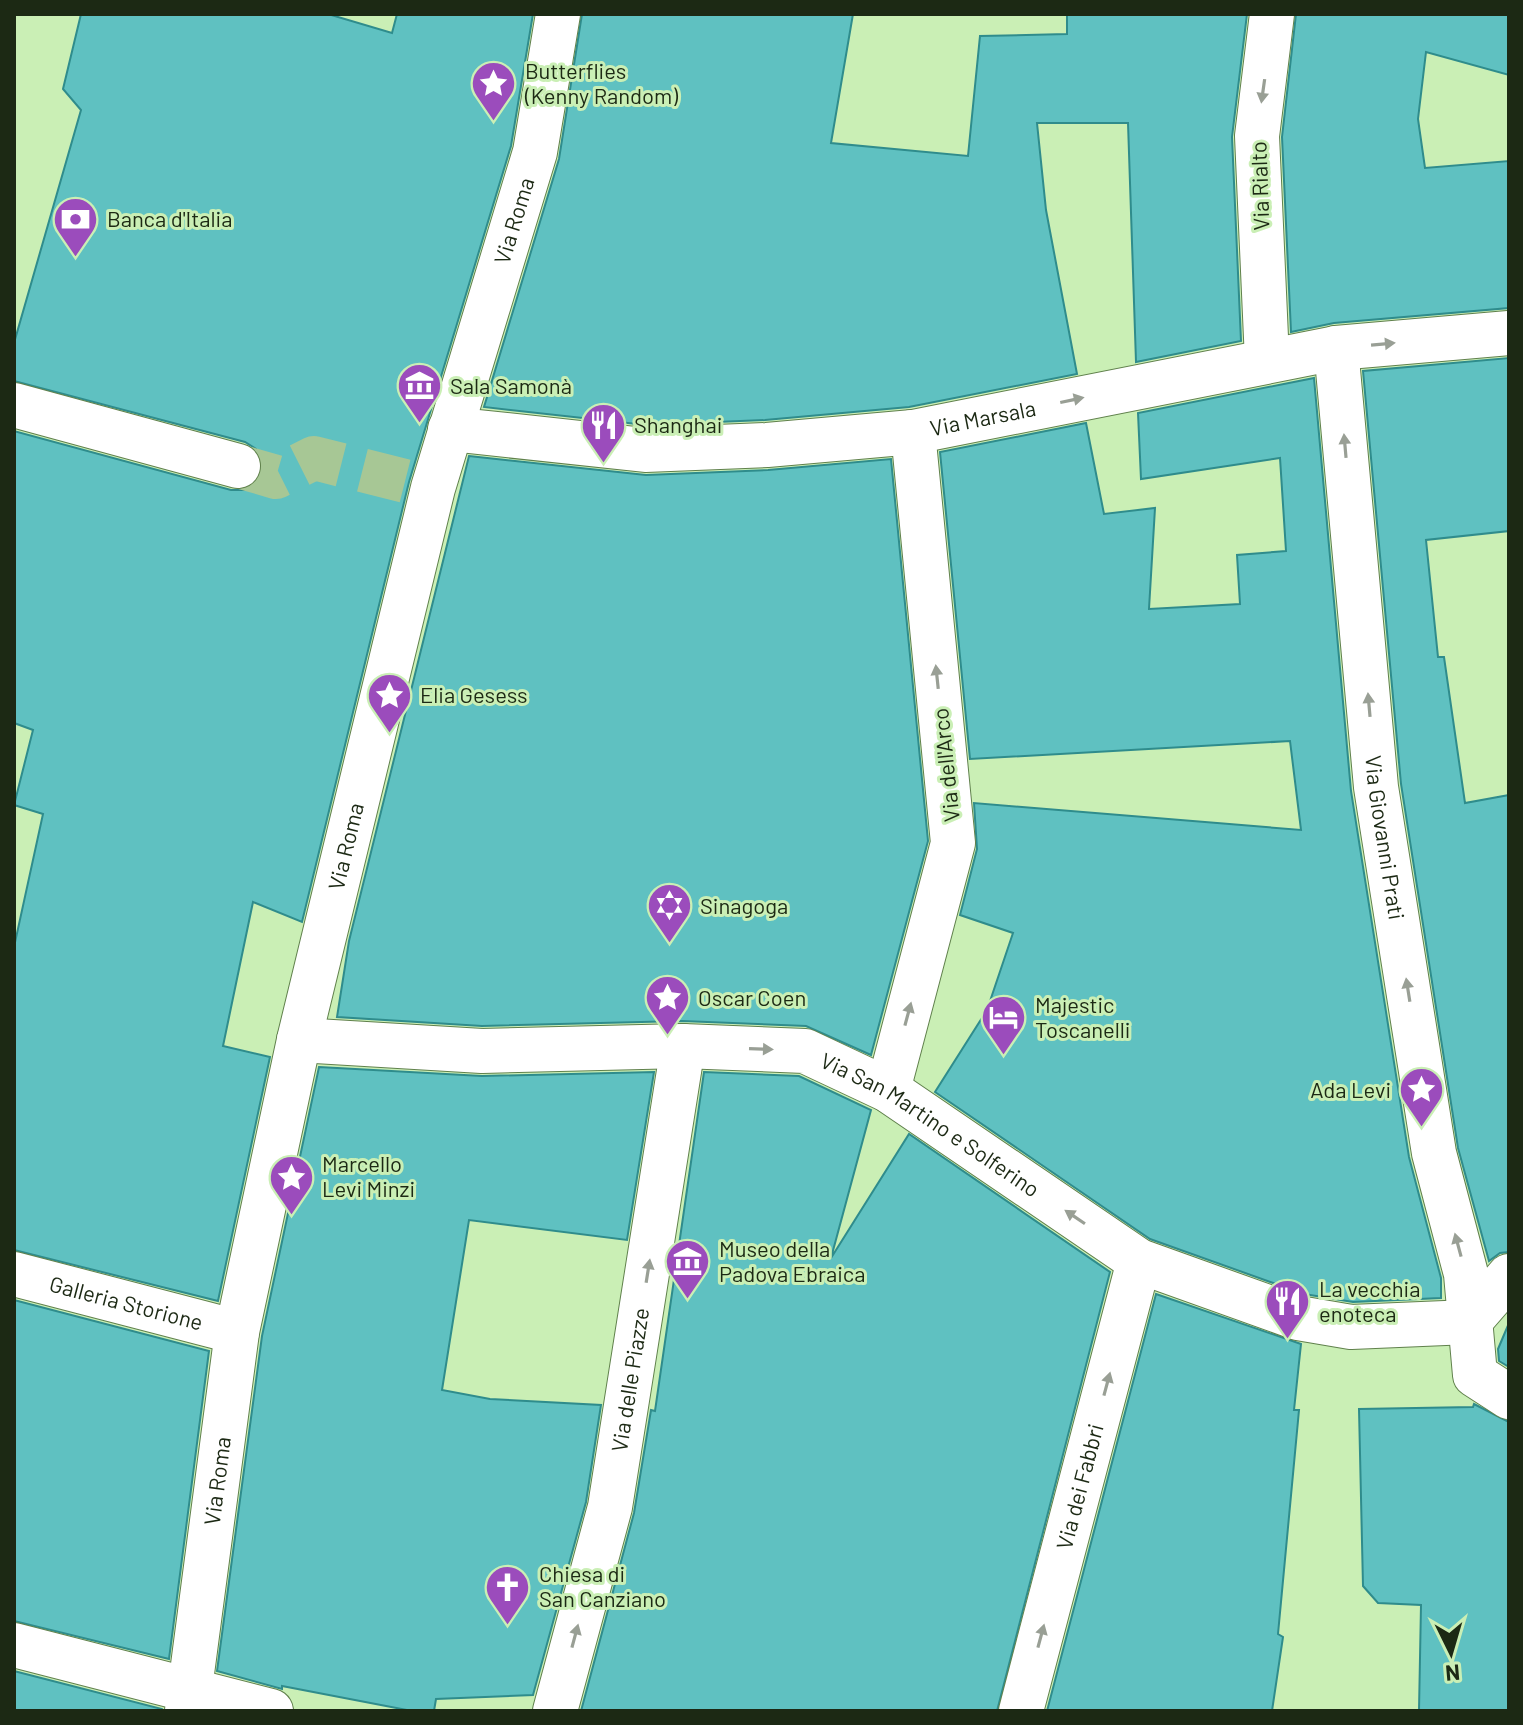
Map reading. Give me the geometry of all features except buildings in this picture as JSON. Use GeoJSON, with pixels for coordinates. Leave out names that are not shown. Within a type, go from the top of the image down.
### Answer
{"type":"FeatureCollection","features":[{"type":"Feature","properties":{"kind":"street","name":"Via Roma"},"geometry":{"type":"LineString","coordinates":[[189,1701],[237,1332],[316,1041],[433,488],[535,152],[558,14]]}},
{"type":"Feature","properties":{"kind":"street","name":"Via Rialto"},"geometry":{"type":"LineString","coordinates":[[1267,360],[1257,136],[1272,14]]}},
{"type":"Feature","properties":{"kind":"street","name":"Via Marsala"},"geometry":{"type":"LineString","coordinates":[[450,429],[645,450],[767,445],[913,432],[1336,348],[1509,333]]}},
{"type":"Feature","properties":{"kind":"street","name":"Via Giovanni Prati"},"geometry":{"type":"LineString","coordinates":[[1336,348],[1376,787],[1434,1153],[1466,1274],[1475,1375],[1509,1397]]}},
{"type":"Feature","properties":{"kind":"street"},"geometry":{"type":"LineString","coordinates":[[14,405],[238,466]]}},
{"type":"Feature","properties":{"kind":"street","name":"Via dell'Arco"},"geometry":{"type":"LineString","coordinates":[[888,1090],[953,843],[913,432]]}},
{"type":"Feature","properties":{"kind":"street","name":"Via San Martino e Solferino"},"geometry":{"type":"LineString","coordinates":[[316,1041],[482,1051],[683,1046],[805,1051],[888,1090],[1139,1261],[1298,1318],[1351,1327],[1469,1322]]}},
{"type":"Feature","properties":{"kind":"street","name":"Via delle Piazze"},"geometry":{"type":"LineString","coordinates":[[555,1711],[610,1507],[683,1046]]}},
{"type":"Feature","properties":{"kind":"street","name":"Via dei Fabbri"},"geometry":{"type":"LineString","coordinates":[[1021,1711],[1139,1261]]}},
{"type":"Feature","properties":{"kind":"street","name":"Galleria Storione"},"geometry":{"type":"LineString","coordinates":[[14,1274],[237,1332]]}},
{"type":"Feature","properties":{"kind":"street"},"geometry":{"type":"LineString","coordinates":[[1469,1322],[1509,1276]]}},
{"type":"Feature","properties":{"kind":"street"},"geometry":{"type":"LineString","coordinates":[[14,1645],[189,1701],[271,1711]]}},
{"type":"Feature","properties":{"kind":"tunnel"},"geometry":{"type":"LineString","coordinates":[[238,466],[276,477],[314,458],[433,488]]}},
{"type":"Feature","properties":{"kind":"place","name":"Butterflies (Kenny Random)"},"geometry":{"type":"Point","coordinates":[494,123]}},
{"type":"Feature","properties":{"kind":"place","name":"Banca d'Italia"},"geometry":{"type":"Point","coordinates":[76,258]}},
{"type":"Feature","properties":{"kind":"place","name":"Sala Samonà"},"geometry":{"type":"Point","coordinates":[419,425]}},
{"type":"Feature","properties":{"kind":"place","name":"Shanghai"},"geometry":{"type":"Point","coordinates":[603,464]}},
{"type":"Feature","properties":{"kind":"place","name":"Elia Gesess"},"geometry":{"type":"Point","coordinates":[389,734]}},
{"type":"Feature","properties":{"kind":"place","name":"Sinagoga"},"geometry":{"type":"Point","coordinates":[669,945]}},
{"type":"Feature","properties":{"kind":"place","name":"Oscar Coen"},"geometry":{"type":"Point","coordinates":[667,1037]}},
{"type":"Feature","properties":{"kind":"place","name":"Majestic Toscanelli"},"geometry":{"type":"Point","coordinates":[1004,1057]}},
{"type":"Feature","properties":{"kind":"place","name":"Ada Levi"},"geometry":{"type":"Point","coordinates":[1422,1129]}},
{"type":"Feature","properties":{"kind":"place","name":"Marcello Levi Minzi"},"geometry":{"type":"Point","coordinates":[291,1216]}},
{"type":"Feature","properties":{"kind":"place","name":"Museo della Padova Ebraica"},"geometry":{"type":"Point","coordinates":[688,1301]}},
{"type":"Feature","properties":{"kind":"place","name":"La vecchia enoteca"},"geometry":{"type":"Point","coordinates":[1288,1341]}},
{"type":"Feature","properties":{"kind":"place","name":"Chiesa di San Canziano"},"geometry":{"type":"Point","coordinates":[508,1626]}}]}
